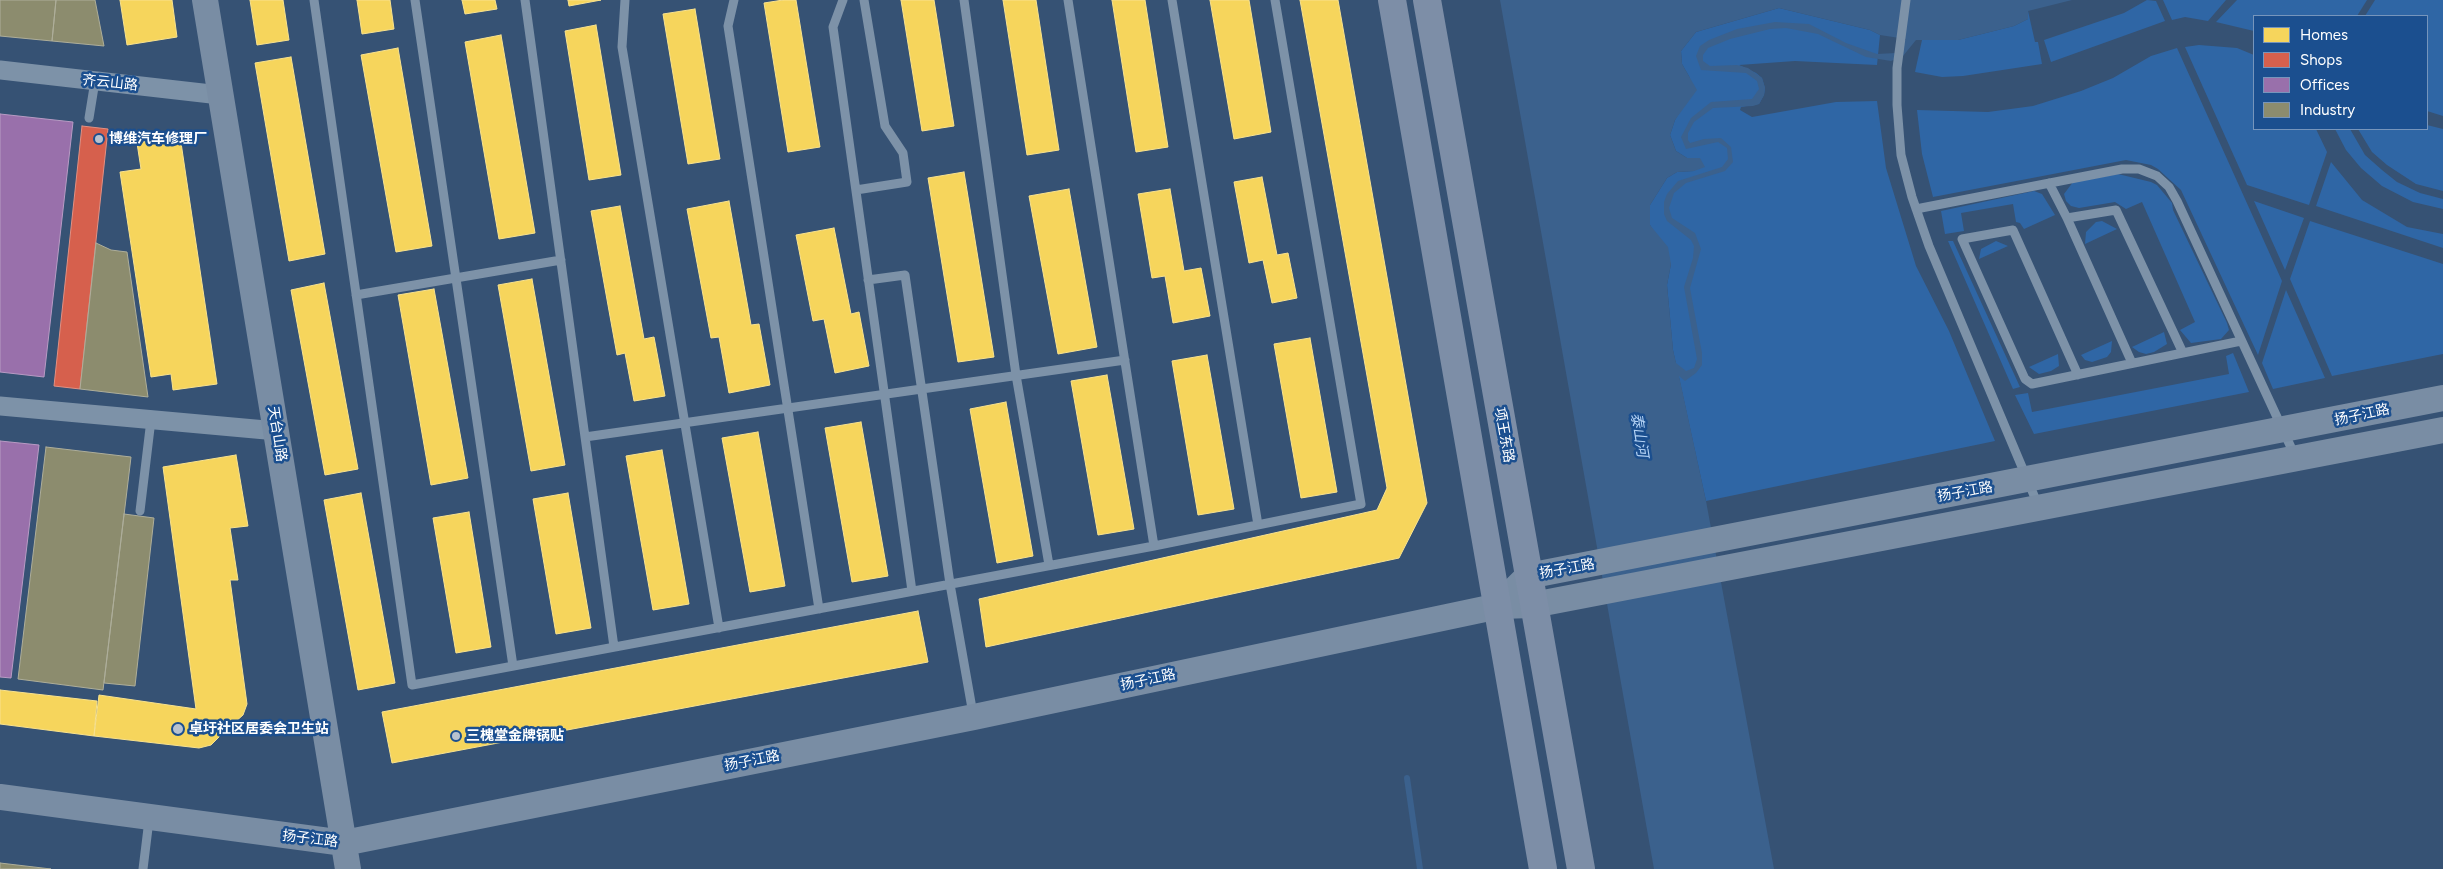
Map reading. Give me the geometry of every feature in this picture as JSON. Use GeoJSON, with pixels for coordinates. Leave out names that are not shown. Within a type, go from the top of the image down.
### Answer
{"type":"FeatureCollection","features":[{"type":"Feature","properties":{"kind":"main road"},"geometry":{"type":"LineString","coordinates":[[1392,0],[1499,606],[1543,869]]}},
{"type":"Feature","properties":{"kind":"main road","name":"项王东路"},"geometry":{"type":"LineString","coordinates":[[1427,0],[1581,869]]}},
{"type":"Feature","properties":{"kind":"street","name":"天台山路"},"geometry":{"type":"LineString","coordinates":[[205,0],[348,869]]}},
{"type":"Feature","properties":{"kind":"street","name":"齐云山路"},"geometry":{"type":"LineString","coordinates":[[0,70],[220,95]]}},
{"type":"Feature","properties":{"kind":"street","name":"扬子江路"},"geometry":{"type":"LineString","coordinates":[[1499,606],[1528,576],[2284,431],[2443,398]]}},
{"type":"Feature","properties":{"kind":"street"},"geometry":{"type":"LineString","coordinates":[[0,406],[277,431]]}},
{"type":"Feature","properties":{"kind":"street","name":"扬子江路"},"geometry":{"type":"LineString","coordinates":[[0,797],[344,844],[974,717],[1499,606],[1533,604],[2443,430]]}},
{"type":"Feature","properties":{"kind":"lane"},"geometry":{"type":"LineString","coordinates":[[314,0],[412,685],[1154,546],[1361,504],[1275,0]]}},
{"type":"Feature","properties":{"kind":"lane"},"geometry":{"type":"LineString","coordinates":[[415,0],[513,666]]}},
{"type":"Feature","properties":{"kind":"lane"},"geometry":{"type":"LineString","coordinates":[[525,0],[614,647]]}},
{"type":"Feature","properties":{"kind":"lane"},"geometry":{"type":"LineString","coordinates":[[625,0],[622,47],[719,628]]}},
{"type":"Feature","properties":{"kind":"lane"},"geometry":{"type":"LineString","coordinates":[[734,0],[728,26],[819,609]]}},
{"type":"Feature","properties":{"kind":"lane"},"geometry":{"type":"LineString","coordinates":[[843,0],[833,27],[912,591]]}},
{"type":"Feature","properties":{"kind":"lane"},"geometry":{"type":"LineString","coordinates":[[856,190],[907,182],[904,153],[884,126],[864,0]]}},
{"type":"Feature","properties":{"kind":"lane"},"geometry":{"type":"LineString","coordinates":[[964,0],[1016,375],[1049,565]]}},
{"type":"Feature","properties":{"kind":"lane"},"geometry":{"type":"LineString","coordinates":[[1068,0],[1154,546]]}},
{"type":"Feature","properties":{"kind":"lane"},"geometry":{"type":"LineString","coordinates":[[1172,0],[1258,525]]}},
{"type":"Feature","properties":{"kind":"lane"},"geometry":{"type":"LineString","coordinates":[[1906,0],[1897,68],[1897,105],[1901,155],[1916,209],[1929,246],[2039,507]]}},
{"type":"Feature","properties":{"kind":"lane"},"geometry":{"type":"LineString","coordinates":[[89,118],[94,81]]}},
{"type":"Feature","properties":{"kind":"lane"},"geometry":{"type":"LineString","coordinates":[[1916,209],[2122,168],[2139,169],[2157,176],[2169,188],[2176,202],[2296,458]]}},
{"type":"Feature","properties":{"kind":"lane"},"geometry":{"type":"LineString","coordinates":[[2050,183],[2132,364]]}},
{"type":"Feature","properties":{"kind":"lane"},"geometry":{"type":"LineString","coordinates":[[2067,218],[2116,210],[2183,353]]}},
{"type":"Feature","properties":{"kind":"lane"},"geometry":{"type":"LineString","coordinates":[[2078,374],[2013,230],[1962,239],[2025,379],[2032,384],[2242,341]]}},
{"type":"Feature","properties":{"kind":"lane"},"geometry":{"type":"LineString","coordinates":[[356,295],[561,260]]}},
{"type":"Feature","properties":{"kind":"lane"},"geometry":{"type":"LineString","coordinates":[[868,280],[904,275],[950,584],[974,717]]}},
{"type":"Feature","properties":{"kind":"lane"},"geometry":{"type":"LineString","coordinates":[[585,437],[1125,360]]}},
{"type":"Feature","properties":{"kind":"lane"},"geometry":{"type":"LineString","coordinates":[[140,511],[151,420]]}},
{"type":"Feature","properties":{"kind":"lane"},"geometry":{"type":"LineString","coordinates":[[143,869],[149,817]]}},
{"type":"Feature","properties":{"kind":"shaded area"},"geometry":{"type":"Polygon","coordinates":[[[2147,0],[2156,1],[2165,21],[2051,62],[2044,40],[2124,13],[2147,0]]]}},
{"type":"Feature","properties":{"kind":"shaded area"},"geometry":{"type":"Polygon","coordinates":[[[2163,0],[2226,0],[2208,21],[2185,17],[2172,20],[2163,0]]]}},
{"type":"Feature","properties":{"kind":"shaded area"},"geometry":{"type":"Polygon","coordinates":[[[2237,0],[2367,0],[2358,15],[2253,15],[2253,31],[2216,22],[2237,0]]]}},
{"type":"Feature","properties":{"kind":"shaded area"},"geometry":{"type":"Polygon","coordinates":[[[2375,0],[2443,0],[2443,116],[2428,111],[2428,15],[2366,15],[2375,0]]]}},
{"type":"Feature","properties":{"kind":"shaded area"},"geometry":{"type":"Polygon","coordinates":[[[1779,8],[1870,30],[1880,35],[1877,65],[1795,61],[1739,65],[1762,78],[1765,88],[1764,95],[1759,104],[1741,107],[1740,110],[1752,117],[1836,102],[1877,101],[1886,168],[1916,266],[1949,331],[1995,441],[1706,501],[1673,350],[1667,285],[1671,264],[1650,225],[1650,205],[1667,178],[1677,172],[1694,171],[1700,158],[1687,158],[1676,151],[1670,135],[1675,120],[1684,105],[1690,78],[1682,64],[1681,51],[1696,32],[1779,8]]]}},
{"type":"Feature","properties":{"kind":"shaded area"},"geometry":{"type":"Polygon","coordinates":[[[2028,11],[2035,42],[2038,42],[2042,64],[1963,76],[1942,77],[1915,72],[1922,40],[1958,40],[2014,26],[2028,19],[2028,11]]]}},
{"type":"Feature","properties":{"kind":"shaded area"},"geometry":{"type":"Polygon","coordinates":[[[2199,45],[2237,48],[2253,55],[2253,130],[2316,130],[2327,152],[2309,205],[2247,185],[2185,47],[2199,45]]]}},
{"type":"Feature","properties":{"kind":"shaded area"},"geometry":{"type":"Polygon","coordinates":[[[2177,48],[2282,281],[2258,355],[2181,190],[2151,165],[2126,160],[1933,197],[1922,154],[1917,110],[1988,112],[2033,106],[2081,91],[2113,78],[2151,56],[2177,48]]]}},
{"type":"Feature","properties":{"kind":"shaded area"},"geometry":{"type":"Polygon","coordinates":[[[2428,125],[2443,129],[2443,191],[2416,184],[2387,165],[2372,152],[2359,130],[2428,130],[2428,125]]]}},
{"type":"Feature","properties":{"kind":"shaded area"},"geometry":{"type":"Polygon","coordinates":[[[2336,130],[2351,130],[2365,155],[2382,170],[2397,182],[2420,193],[2443,199],[2443,209],[2413,202],[2382,186],[2361,168],[2346,150],[2336,130]]]}},
{"type":"Feature","properties":{"kind":"shaded area"},"geometry":{"type":"Polygon","coordinates":[[[2331,162],[2362,200],[2407,227],[2443,234],[2443,248],[2316,206],[2331,162]]]}},
{"type":"Feature","properties":{"kind":"shaded area"},"geometry":{"type":"Polygon","coordinates":[[[2118,174],[2157,185],[2172,203],[2173,210],[2227,323],[2229,330],[2221,339],[2191,343],[2180,330],[2195,322],[2142,202],[2126,209],[2115,202],[2079,208],[2071,206],[2066,201],[2064,194],[2073,182],[2118,174]]]}},
{"type":"Feature","properties":{"kind":"shaded area"},"geometry":{"type":"Polygon","coordinates":[[[2034,191],[2042,194],[2055,215],[2024,229],[2020,223],[2016,222],[2013,204],[1961,213],[1964,231],[1945,234],[1941,211],[2034,191]]]}},
{"type":"Feature","properties":{"kind":"shaded area"},"geometry":{"type":"Polygon","coordinates":[[[2254,201],[2304,218],[2285,270],[2254,201]]]}},
{"type":"Feature","properties":{"kind":"shaded area"},"geometry":{"type":"Polygon","coordinates":[[[2102,221],[2117,229],[2085,244],[2086,232],[2096,222],[2102,221]]]}},
{"type":"Feature","properties":{"kind":"shaded area"},"geometry":{"type":"Polygon","coordinates":[[[2310,221],[2443,264],[2443,354],[2332,376],[2290,279],[2310,221]]]}},
{"type":"Feature","properties":{"kind":"shaded area"},"geometry":{"type":"Polygon","coordinates":[[[1948,241],[1953,241],[2020,387],[2013,389],[1948,241]]]}},
{"type":"Feature","properties":{"kind":"shaded area"},"geometry":{"type":"Polygon","coordinates":[[[1996,241],[2008,246],[1979,259],[1981,249],[1996,241]]]}},
{"type":"Feature","properties":{"kind":"shaded area"},"geometry":{"type":"Polygon","coordinates":[[[2286,290],[2325,378],[2273,389],[2262,363],[2286,290]]]}},
{"type":"Feature","properties":{"kind":"shaded area"},"geometry":{"type":"Polygon","coordinates":[[[2164,332],[2167,344],[2154,352],[2146,354],[2132,347],[2164,332]]]}},
{"type":"Feature","properties":{"kind":"shaded area"},"geometry":{"type":"Polygon","coordinates":[[[2112,341],[2111,352],[2107,357],[2092,362],[2085,360],[2081,355],[2112,341]]]}},
{"type":"Feature","properties":{"kind":"shaded area"},"geometry":{"type":"Polygon","coordinates":[[[2233,353],[2249,392],[2034,434],[2015,395],[2028,393],[2032,412],[2229,374],[2226,356],[2233,353]]]}},
{"type":"Feature","properties":{"kind":"shaded area"},"geometry":{"type":"Polygon","coordinates":[[[2058,354],[2059,366],[2051,371],[2039,374],[2029,367],[2058,354]]]}},
{"type":"Feature","properties":{"kind":"water","name":"泰山河"},"geometry":{"type":"Polygon","coordinates":[[[1500,0],[2072,0],[2028,11],[2028,19],[2014,26],[1958,40],[1916,40],[1903,56],[1891,61],[1866,57],[1818,34],[1786,28],[1770,29],[1730,39],[1708,48],[1703,55],[1703,61],[1710,66],[1737,65],[1748,68],[1762,78],[1765,88],[1764,95],[1759,104],[1713,108],[1694,122],[1688,133],[1690,143],[1704,139],[1721,138],[1731,147],[1733,162],[1725,171],[1686,183],[1674,193],[1669,208],[1672,218],[1695,233],[1701,249],[1690,288],[1702,353],[1702,365],[1696,373],[1685,381],[1679,376],[1706,501],[1774,869],[1654,869],[1500,0]],[[1779,8],[1696,32],[1681,51],[1682,64],[1697,90],[1675,120],[1670,135],[1676,151],[1687,158],[1700,158],[1705,167],[1694,171],[1677,172],[1667,178],[1650,205],[1650,225],[1668,247],[1671,264],[1667,285],[1673,350],[1676,363],[1686,371],[1694,368],[1697,359],[1684,287],[1693,258],[1694,246],[1691,240],[1667,221],[1664,214],[1664,202],[1667,194],[1678,181],[1722,167],[1728,159],[1727,148],[1718,142],[1686,149],[1681,137],[1691,118],[1711,102],[1752,99],[1759,89],[1757,81],[1746,73],[1701,70],[1696,56],[1700,46],[1709,40],[1737,29],[1775,22],[1809,24],[1846,43],[1877,54],[1896,53],[1906,39],[1880,35],[1870,30],[1779,8]]]}},
{"type":"Feature","properties":{"kind":"building: Homes"},"geometry":{"type":"Polygon","coordinates":[[[120,0],[172,0],[177,37],[127,45],[120,0]]]}},
{"type":"Feature","properties":{"kind":"building: Homes"},"geometry":{"type":"Polygon","coordinates":[[[250,0],[283,0],[289,40],[257,45],[250,0]]]}},
{"type":"Feature","properties":{"kind":"building: Homes"},"geometry":{"type":"Polygon","coordinates":[[[357,0],[390,0],[394,29],[362,34],[357,0]]]}},
{"type":"Feature","properties":{"kind":"building: Homes"},"geometry":{"type":"Polygon","coordinates":[[[462,0],[495,0],[497,9],[465,14],[462,0]]]}},
{"type":"Feature","properties":{"kind":"building: Homes"},"geometry":{"type":"Polygon","coordinates":[[[568,0],[601,0],[569,6],[568,0]]]}},
{"type":"Feature","properties":{"kind":"building: Homes"},"geometry":{"type":"Polygon","coordinates":[[[796,0],[820,147],[788,152],[764,3],[796,0]]]}},
{"type":"Feature","properties":{"kind":"building: Homes"},"geometry":{"type":"Polygon","coordinates":[[[901,0],[934,0],[954,126],[922,131],[901,0]]]}},
{"type":"Feature","properties":{"kind":"building: Homes"},"geometry":{"type":"Polygon","coordinates":[[[1003,0],[1036,0],[1059,150],[1027,155],[1003,0]]]}},
{"type":"Feature","properties":{"kind":"building: Homes"},"geometry":{"type":"Polygon","coordinates":[[[1112,0],[1145,0],[1168,147],[1136,152],[1112,0]]]}},
{"type":"Feature","properties":{"kind":"building: Homes"},"geometry":{"type":"Polygon","coordinates":[[[1210,0],[1249,0],[1271,132],[1234,139],[1210,0]]]}},
{"type":"Feature","properties":{"kind":"building: Homes"},"geometry":{"type":"Polygon","coordinates":[[[1300,0],[1338,0],[1427,503],[1399,558],[986,647],[979,599],[1377,510],[1387,488],[1300,0]]]}},
{"type":"Feature","properties":{"kind":"building: Homes"},"geometry":{"type":"Polygon","coordinates":[[[695,9],[720,159],[688,164],[663,14],[695,9]]]}},
{"type":"Feature","properties":{"kind":"building: Homes"},"geometry":{"type":"Polygon","coordinates":[[[596,25],[621,175],[589,180],[565,31],[596,25]]]}},
{"type":"Feature","properties":{"kind":"building: Homes"},"geometry":{"type":"Polygon","coordinates":[[[501,35],[535,233],[499,239],[465,42],[501,35]]]}},
{"type":"Feature","properties":{"kind":"building: Homes"},"geometry":{"type":"Polygon","coordinates":[[[398,48],[432,246],[396,252],[361,55],[398,48]]]}},
{"type":"Feature","properties":{"kind":"building: Homes"},"geometry":{"type":"Polygon","coordinates":[[[291,57],[325,254],[289,261],[255,63],[291,57]]]}},
{"type":"Feature","properties":{"kind":"building: Homes"},"geometry":{"type":"Polygon","coordinates":[[[180,136],[217,384],[173,390],[171,374],[151,377],[120,172],[141,169],[137,143],[180,136]]]}},
{"type":"Feature","properties":{"kind":"building: Homes"},"geometry":{"type":"Polygon","coordinates":[[[964,172],[994,357],[958,362],[928,178],[964,172]]]}},
{"type":"Feature","properties":{"kind":"building: Homes"},"geometry":{"type":"Polygon","coordinates":[[[1262,177],[1277,255],[1288,253],[1297,298],[1272,303],[1263,260],[1249,263],[1234,182],[1262,177]]]}},
{"type":"Feature","properties":{"kind":"building: Homes"},"geometry":{"type":"Polygon","coordinates":[[[1069,189],[1097,347],[1058,354],[1029,196],[1069,189]]]}},
{"type":"Feature","properties":{"kind":"building: Homes"},"geometry":{"type":"Polygon","coordinates":[[[1170,189],[1184,271],[1201,268],[1210,316],[1173,323],[1165,276],[1152,278],[1138,194],[1170,189]]]}},
{"type":"Feature","properties":{"kind":"building: Homes"},"geometry":{"type":"Polygon","coordinates":[[[729,201],[751,325],[759,324],[770,385],[729,393],[719,337],[711,338],[687,209],[729,201]]]}},
{"type":"Feature","properties":{"kind":"building: Homes"},"geometry":{"type":"Polygon","coordinates":[[[620,206],[644,339],[654,337],[665,396],[634,401],[625,353],[617,355],[591,211],[620,206]]]}},
{"type":"Feature","properties":{"kind":"building: Homes"},"geometry":{"type":"Polygon","coordinates":[[[834,228],[851,314],[859,312],[869,366],[835,373],[824,319],[813,321],[796,235],[834,228]]]}},
{"type":"Feature","properties":{"kind":"building: Homes"},"geometry":{"type":"Polygon","coordinates":[[[532,279],[565,465],[531,471],[498,285],[532,279]]]}},
{"type":"Feature","properties":{"kind":"building: Homes"},"geometry":{"type":"Polygon","coordinates":[[[324,283],[358,469],[325,475],[291,290],[324,283]]]}},
{"type":"Feature","properties":{"kind":"building: Homes"},"geometry":{"type":"Polygon","coordinates":[[[434,289],[468,478],[431,485],[398,295],[434,289]]]}},
{"type":"Feature","properties":{"kind":"building: Homes"},"geometry":{"type":"Polygon","coordinates":[[[1310,338],[1337,492],[1301,498],[1274,344],[1310,338]]]}},
{"type":"Feature","properties":{"kind":"building: Homes"},"geometry":{"type":"Polygon","coordinates":[[[1207,355],[1234,509],[1198,515],[1172,361],[1207,355]]]}},
{"type":"Feature","properties":{"kind":"building: Homes"},"geometry":{"type":"Polygon","coordinates":[[[1107,375],[1134,529],[1098,535],[1071,381],[1107,375]]]}},
{"type":"Feature","properties":{"kind":"building: Homes"},"geometry":{"type":"Polygon","coordinates":[[[1006,402],[1033,556],[997,563],[970,409],[1006,402]]]}},
{"type":"Feature","properties":{"kind":"building: Homes"},"geometry":{"type":"Polygon","coordinates":[[[861,422],[888,576],[852,582],[825,428],[861,422]]]}},
{"type":"Feature","properties":{"kind":"building: Homes"},"geometry":{"type":"Polygon","coordinates":[[[758,432],[785,586],[750,592],[722,438],[758,432]]]}},
{"type":"Feature","properties":{"kind":"building: Homes"},"geometry":{"type":"Polygon","coordinates":[[[662,450],[689,604],[653,610],[626,456],[662,450]]]}},
{"type":"Feature","properties":{"kind":"building: Homes"},"geometry":{"type":"Polygon","coordinates":[[[236,455],[248,526],[230,528],[238,580],[230,580],[247,704],[243,715],[234,723],[221,728],[219,737],[211,745],[199,748],[94,736],[99,695],[196,709],[163,467],[236,455]]]}},
{"type":"Feature","properties":{"kind":"building: Homes"},"geometry":{"type":"Polygon","coordinates":[[[361,493],[395,683],[358,690],[324,500],[361,493]]]}},
{"type":"Feature","properties":{"kind":"building: Homes"},"geometry":{"type":"Polygon","coordinates":[[[568,493],[591,628],[556,634],[533,499],[568,493]]]}},
{"type":"Feature","properties":{"kind":"building: Homes"},"geometry":{"type":"Polygon","coordinates":[[[469,512],[491,647],[456,653],[433,518],[469,512]]]}},
{"type":"Feature","properties":{"kind":"building: Homes"},"geometry":{"type":"Polygon","coordinates":[[[918,611],[928,662],[392,763],[382,712],[918,611]]]}},
{"type":"Feature","properties":{"kind":"building: Homes"},"geometry":{"type":"Polygon","coordinates":[[[0,690],[97,701],[94,736],[0,724],[0,690]]]}},
{"type":"Feature","properties":{"kind":"building: Shops"},"geometry":{"type":"Polygon","coordinates":[[[82,126],[108,129],[80,389],[54,386],[82,126]]]}},
{"type":"Feature","properties":{"kind":"building: Offices"},"geometry":{"type":"Polygon","coordinates":[[[0,114],[73,122],[44,377],[0,372],[0,114]]]}},
{"type":"Feature","properties":{"kind":"building: Offices"},"geometry":{"type":"Polygon","coordinates":[[[0,441],[39,445],[11,678],[0,677],[0,441]]]}},
{"type":"Feature","properties":{"kind":"building: Industry"},"geometry":{"type":"Polygon","coordinates":[[[0,0],[56,0],[52,41],[0,36],[0,0]]]}},
{"type":"Feature","properties":{"kind":"building: Industry"},"geometry":{"type":"Polygon","coordinates":[[[56,0],[95,0],[104,46],[52,41],[56,0]]]}},
{"type":"Feature","properties":{"kind":"building: Industry"},"geometry":{"type":"Polygon","coordinates":[[[96,243],[111,250],[127,252],[148,397],[80,389],[96,243]]]}},
{"type":"Feature","properties":{"kind":"building: Industry"},"geometry":{"type":"Polygon","coordinates":[[[46,447],[131,457],[103,690],[18,679],[46,447]]]}},
{"type":"Feature","properties":{"kind":"building: Industry"},"geometry":{"type":"Polygon","coordinates":[[[124,514],[154,518],[135,686],[104,683],[124,514]]]}},
{"type":"Feature","properties":{"kind":"building: Industry"},"geometry":{"type":"Polygon","coordinates":[[[0,863],[51,869],[0,869],[0,863]]]}},
{"type":"Feature","properties":{"kind":"waterway"},"geometry":{"type":"LineString","coordinates":[[1407,778],[1420,869]]}},
{"type":"Feature","properties":{"kind":"place","name":"博维汽车修理厂"},"geometry":{"type":"Point","coordinates":[99,139]}},
{"type":"Feature","properties":{"kind":"place","name":"卓圩社区居委会卫生站"},"geometry":{"type":"Point","coordinates":[178,729]}},
{"type":"Feature","properties":{"kind":"place","name":"三槐堂金牌锅贴"},"geometry":{"type":"Point","coordinates":[456,736]}}]}
